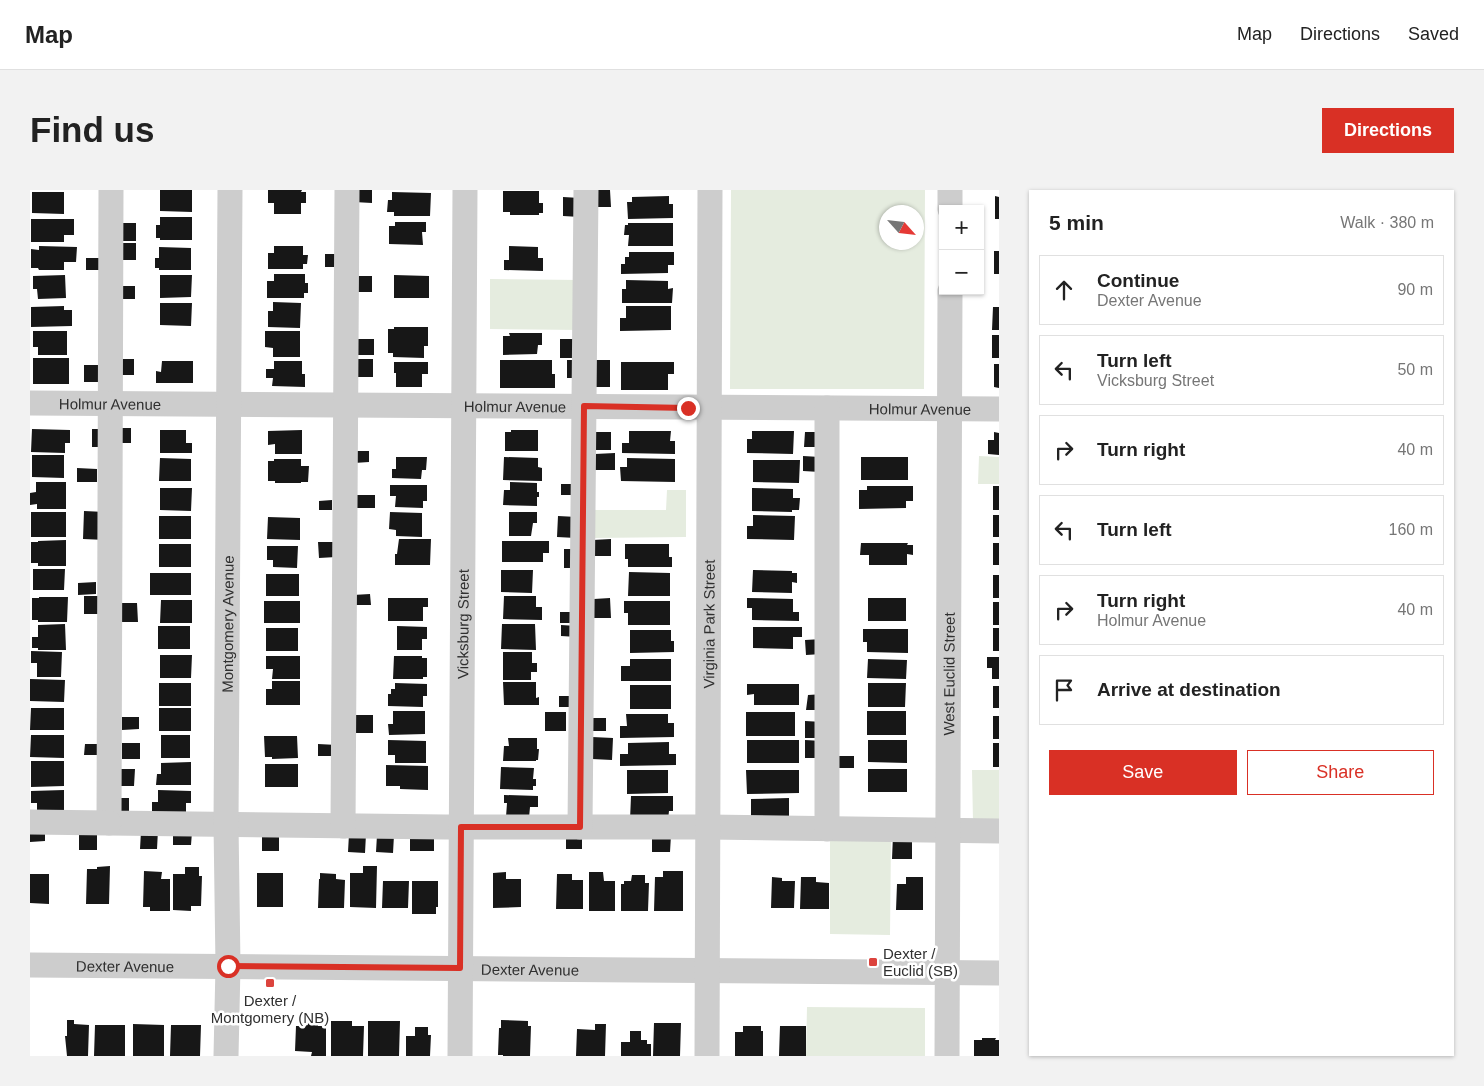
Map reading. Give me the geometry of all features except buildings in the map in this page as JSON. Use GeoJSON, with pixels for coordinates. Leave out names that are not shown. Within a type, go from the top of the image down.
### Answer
{"type":"FeatureCollection","features":[{"type":"Feature","properties":{"kind":"street"},"geometry":{"type":"LineString","coordinates":[[109,823],[111,190]]}},
{"type":"Feature","properties":{"kind":"street","name":"Montgomery Avenue"},"geometry":{"type":"LineString","coordinates":[[226,1056],[228,966],[226,824],[230,190]]}},
{"type":"Feature","properties":{"kind":"street"},"geometry":{"type":"LineString","coordinates":[[343,826],[347,190]]}},
{"type":"Feature","properties":{"kind":"street","name":"Vicksburg Street"},"geometry":{"type":"LineString","coordinates":[[460,1056],[465,190]]}},
{"type":"Feature","properties":{"kind":"street"},"geometry":{"type":"LineString","coordinates":[[580,827],[586,190]]}},
{"type":"Feature","properties":{"kind":"street","name":"Virginia Park Street"},"geometry":{"type":"LineString","coordinates":[[707,1056],[710,190]]}},
{"type":"Feature","properties":{"kind":"street"},"geometry":{"type":"LineString","coordinates":[[950,190],[950,205]]}},
{"type":"Feature","properties":{"kind":"street","name":"West Euclid Street"},"geometry":{"type":"LineString","coordinates":[[947,1056],[950,295]]}},
{"type":"Feature","properties":{"kind":"street","name":"Holmur Avenue"},"geometry":{"type":"LineString","coordinates":[[30,403],[999,409]]}},
{"type":"Feature","properties":{"kind":"street"},"geometry":{"type":"LineString","coordinates":[[827,408],[827,829]]}},
{"type":"Feature","properties":{"kind":"street"},"geometry":{"type":"LineString","coordinates":[[30,822],[999,831]]}},
{"type":"Feature","properties":{"kind":"street","name":"Dexter Avenue"},"geometry":{"type":"LineString","coordinates":[[30,965],[999,973]]}},
{"type":"Feature","properties":{"kind":"shaded area"},"geometry":{"type":"Polygon","coordinates":[[[731,190],[925,190],[924,389],[730,389],[731,190]]]}},
{"type":"Feature","properties":{"kind":"shaded area"},"geometry":{"type":"Polygon","coordinates":[[[490,279],[581,280],[580,330],[490,329],[490,279]]]}},
{"type":"Feature","properties":{"kind":"shaded area"},"geometry":{"type":"Polygon","coordinates":[[[979,456],[999,457],[999,484],[978,484],[979,456]]]}},
{"type":"Feature","properties":{"kind":"shaded area"},"geometry":{"type":"Polygon","coordinates":[[[667,490],[686,490],[686,537],[592,538],[591,510],[666,510],[667,490]]]}},
{"type":"Feature","properties":{"kind":"shaded area"},"geometry":{"type":"Polygon","coordinates":[[[972,770],[999,770],[999,822],[973,822],[972,770]]]}},
{"type":"Feature","properties":{"kind":"shaded area"},"geometry":{"type":"Polygon","coordinates":[[[830,838],[891,838],[890,935],[830,934],[830,838]]]}},
{"type":"Feature","properties":{"kind":"shaded area"},"geometry":{"type":"Polygon","coordinates":[[[807,1007],[925,1008],[925,1056],[806,1056],[807,1007]]]}},
{"type":"Feature","properties":{"kind":"place","name":"Dexter / Euclid (SB)"},"geometry":{"type":"Point","coordinates":[873,962]}},
{"type":"Feature","properties":{"kind":"place","name":"Dexter / Montgomery (NB)"},"geometry":{"type":"Point","coordinates":[270,983]}},
{"type":"Feature","properties":{"kind":"route"},"geometry":{"type":"LineString","coordinates":[[228,966],[460,968],[461,827],[580,827],[584,406],[688,408]]}}]}
